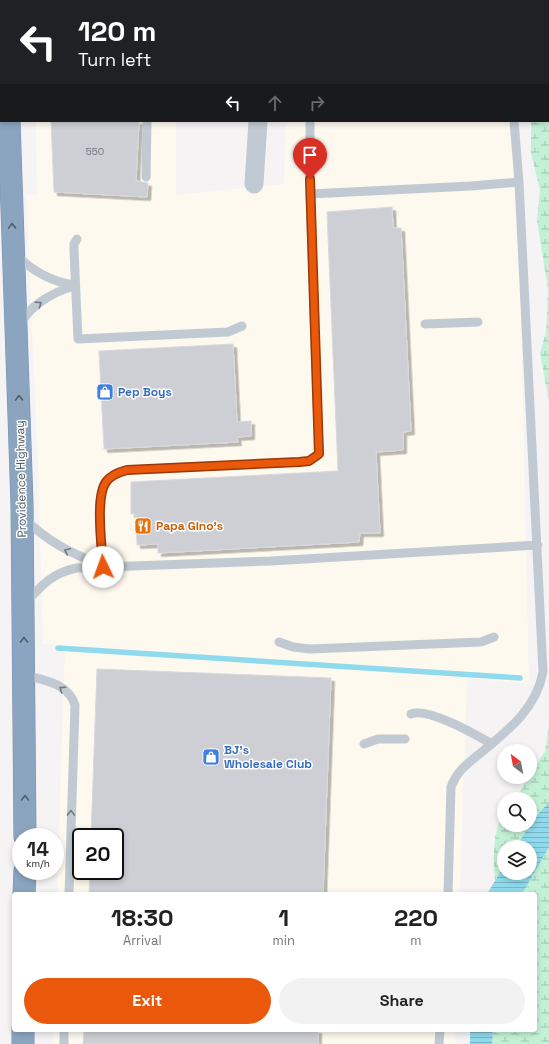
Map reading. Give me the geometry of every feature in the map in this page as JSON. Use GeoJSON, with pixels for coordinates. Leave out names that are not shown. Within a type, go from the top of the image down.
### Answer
{"type":"FeatureCollection","features":[{"type":"Feature","properties":{"kind":"highway","name":"Providence Highway"},"geometry":{"type":"LineString","coordinates":[[9,122],[22,516],[25,828]]}},
{"type":"Feature","properties":{"kind":"highway"},"geometry":{"type":"LineString","coordinates":[[24,892],[25,880]]}},
{"type":"Feature","properties":{"kind":"highway"},"geometry":{"type":"LineString","coordinates":[[23,1032],[23,1044]]}},
{"type":"Feature","properties":{"kind":"street"},"geometry":{"type":"LineString","coordinates":[[254,184],[258,122]]}},
{"type":"Feature","properties":{"kind":"lane"},"geometry":{"type":"LineString","coordinates":[[146,177],[147,122]]}},
{"type":"Feature","properties":{"kind":"lane"},"geometry":{"type":"LineString","coordinates":[[103,567],[100,492],[107,480],[117,473],[127,470],[299,462],[309,461],[319,454],[310,194],[310,122]]}},
{"type":"Feature","properties":{"kind":"lane"},"geometry":{"type":"LineString","coordinates":[[448,892],[451,787],[455,775],[492,744],[524,714],[535,699],[541,685],[543,672],[538,545],[514,122]]}},
{"type":"Feature","properties":{"kind":"lane"},"geometry":{"type":"LineString","coordinates":[[310,194],[471,186],[518,182]]}},
{"type":"Feature","properties":{"kind":"lane"},"geometry":{"type":"LineString","coordinates":[[78,239],[74,244],[78,339],[228,332],[242,326]]}},
{"type":"Feature","properties":{"kind":"lane"},"geometry":{"type":"LineString","coordinates":[[13,251],[32,268],[62,283],[75,286]]}},
{"type":"Feature","properties":{"kind":"lane"},"geometry":{"type":"LineString","coordinates":[[16,334],[23,319],[34,308],[62,290],[75,286]]}},
{"type":"Feature","properties":{"kind":"lane"},"geometry":{"type":"LineString","coordinates":[[424,324],[478,322]]}},
{"type":"Feature","properties":{"kind":"lane"},"geometry":{"type":"LineString","coordinates":[[22,516],[50,542],[65,551],[103,567]]}},
{"type":"Feature","properties":{"kind":"lane"},"geometry":{"type":"LineString","coordinates":[[23,606],[41,586],[57,574],[77,568],[271,561],[538,545]]}},
{"type":"Feature","properties":{"kind":"lane"},"geometry":{"type":"LineString","coordinates":[[279,642],[293,647],[310,649],[481,642],[494,637]]}},
{"type":"Feature","properties":{"kind":"lane"},"geometry":{"type":"LineString","coordinates":[[24,675],[59,686],[72,696],[75,705],[69,892]]}},
{"type":"Feature","properties":{"kind":"lane"},"geometry":{"type":"LineString","coordinates":[[411,714],[416,712],[422,713],[450,722],[492,744]]}},
{"type":"Feature","properties":{"kind":"lane"},"geometry":{"type":"LineString","coordinates":[[364,744],[378,739],[405,739]]}},
{"type":"Feature","properties":{"kind":"lane"},"geometry":{"type":"LineString","coordinates":[[64,1032],[64,1044]]}},
{"type":"Feature","properties":{"kind":"lane"},"geometry":{"type":"LineString","coordinates":[[439,1044],[440,1032]]}},
{"type":"Feature","properties":{"kind":"shaded area"},"geometry":{"type":"Polygon","coordinates":[[[36,122],[176,122],[176,195],[284,184],[286,122],[517,122],[529,684],[467,678],[460,892],[57,892],[57,880],[64,880],[64,828],[59,828],[65,646],[43,644],[38,467],[26,195],[37,195],[36,122]]]}},
{"type":"Feature","properties":{"kind":"shaded area"},"geometry":{"type":"Polygon","coordinates":[[[53,1032],[456,1032],[455,1044],[53,1044],[53,1032]]]}},
{"type":"Feature","properties":{"kind":"green space"},"geometry":{"type":"Polygon","coordinates":[[[531,122],[549,122],[549,402],[540,353],[546,332],[548,289],[537,220],[540,190],[531,153],[531,122]]]}},
{"type":"Feature","properties":{"kind":"green space"},"geometry":{"type":"Polygon","coordinates":[[[549,724],[549,802],[537,817],[537,792],[519,792],[524,784],[537,784],[537,764],[545,751],[549,724]]]}},
{"type":"Feature","properties":{"kind":"green space"},"geometry":{"type":"Polygon","coordinates":[[[497,829],[497,832],[526,832],[520,840],[497,840],[497,878],[495,881],[494,846],[497,829]]]}},
{"type":"Feature","properties":{"kind":"green space"},"geometry":{"type":"Polygon","coordinates":[[[549,847],[549,1044],[492,1044],[493,1032],[537,1032],[537,892],[523,892],[530,880],[537,880],[537,868],[549,847]]]}},
{"type":"Feature","properties":{"kind":"water"},"geometry":{"type":"Polygon","coordinates":[[[549,802],[549,847],[537,868],[537,840],[520,840],[525,832],[537,832],[537,816],[549,802]]]}},
{"type":"Feature","properties":{"kind":"water"},"geometry":{"type":"Polygon","coordinates":[[[497,878],[497,880],[530,880],[523,892],[488,892],[497,878]]]}},
{"type":"Feature","properties":{"kind":"water"},"geometry":{"type":"Polygon","coordinates":[[[470,1032],[493,1032],[492,1044],[470,1044],[470,1032]]]}},
{"type":"Feature","properties":{"kind":"building"},"geometry":{"type":"Polygon","coordinates":[[[51,122],[139,122],[136,181],[148,183],[147,197],[54,192],[51,122]]]}},
{"type":"Feature","properties":{"kind":"building"},"geometry":{"type":"Polygon","coordinates":[[[392,207],[393,228],[401,228],[411,431],[403,432],[403,450],[376,452],[380,533],[360,533],[359,542],[158,553],[158,544],[137,545],[136,514],[131,514],[131,482],[338,471],[327,212],[392,207]]]}},
{"type":"Feature","properties":{"kind":"building"},"geometry":{"type":"Polygon","coordinates":[[[233,344],[237,422],[251,421],[251,436],[237,437],[238,442],[104,449],[99,351],[233,344]]]}},
{"type":"Feature","properties":{"kind":"building","name":"BJ's Wholesale Club"},"geometry":{"type":"Polygon","coordinates":[[[97,669],[331,678],[323,892],[89,892],[90,880],[124,880],[124,828],[91,828],[97,669]]]}},
{"type":"Feature","properties":{"kind":"building"},"geometry":{"type":"Polygon","coordinates":[[[84,1032],[318,1032],[318,1044],[83,1044],[84,1032]]]}},
{"type":"Feature","properties":{"kind":"waterway"},"geometry":{"type":"LineString","coordinates":[[58,648],[520,678]]}},
{"type":"Feature","properties":{"kind":"place","name":"Pep Boys"},"geometry":{"type":"Point","coordinates":[105,392]}},
{"type":"Feature","properties":{"kind":"place","name":"Papa Gino's"},"geometry":{"type":"Point","coordinates":[143,526]}},
{"type":"Feature","properties":{"kind":"place","name":"BJ's Wholesale Club"},"geometry":{"type":"Point","coordinates":[211,757]}},
{"type":"Feature","properties":{"kind":"route"},"geometry":{"type":"LineString","coordinates":[[103,567],[100,492],[107,480],[117,473],[127,470],[299,462],[309,461],[319,454],[320,446],[310,179]]}}]}
